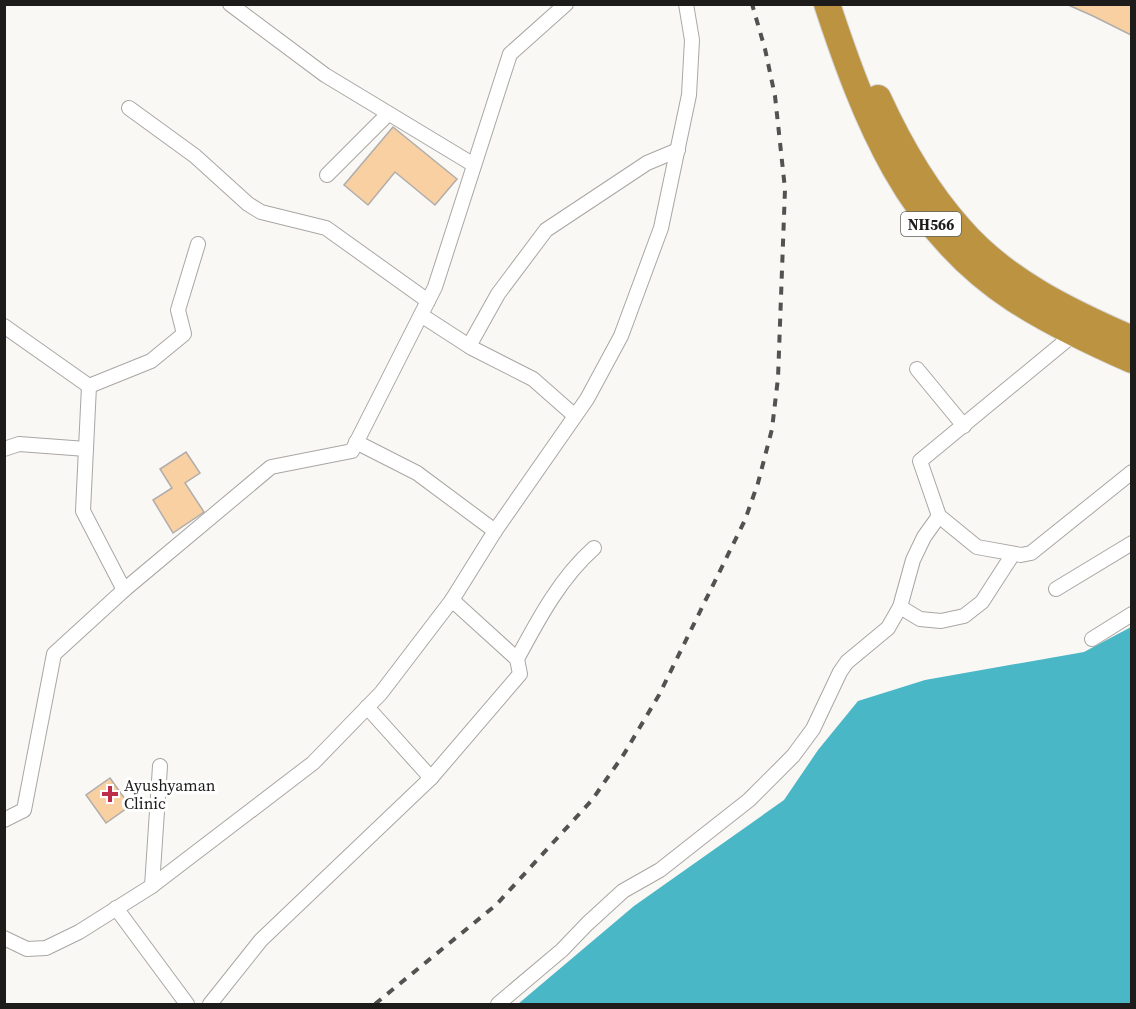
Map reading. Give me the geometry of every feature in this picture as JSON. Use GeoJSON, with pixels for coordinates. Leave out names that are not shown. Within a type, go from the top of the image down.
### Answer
{"type":"FeatureCollection","features":[{"type":"Feature","properties":{"kind":"highway","name":"NH566"},"geometry":{"type":"LineString","coordinates":[[827,4],[845,60],[865,110],[893,166],[939,235],[984,278],[1014,299],[1074,334],[1131,360]]}},
{"type":"Feature","properties":{"kind":"highway","name":"NH566"},"geometry":{"type":"LineString","coordinates":[[845,4],[874,88],[889,121],[922,178],[960,230],[989,257],[1024,284],[1131,339]]}},
{"type":"Feature","properties":{"kind":"street"},"geometry":{"type":"LineString","coordinates":[[230,4],[325,75],[474,165]]}},
{"type":"Feature","properties":{"kind":"street"},"geometry":{"type":"LineString","coordinates":[[4,820],[24,810],[54,654],[124,590],[271,467],[352,451],[435,287],[510,54],[566,4]]}},
{"type":"Feature","properties":{"kind":"street"},"geometry":{"type":"LineString","coordinates":[[4,938],[27,949],[46,948],[79,932],[152,886],[313,763],[381,693],[452,600],[495,531],[587,399],[621,336],[661,228],[689,95],[692,40],[686,4]]}},
{"type":"Feature","properties":{"kind":"street"},"geometry":{"type":"LineString","coordinates":[[129,108],[195,156],[248,204],[261,212],[326,228],[428,301]]}},
{"type":"Feature","properties":{"kind":"street"},"geometry":{"type":"LineString","coordinates":[[327,175],[388,114]]}},
{"type":"Feature","properties":{"kind":"street"},"geometry":{"type":"LineString","coordinates":[[469,346],[498,294],[546,230],[647,163],[678,150]]}},
{"type":"Feature","properties":{"kind":"street"},"geometry":{"type":"LineString","coordinates":[[89,386],[151,361],[184,334],[178,310],[198,244]]}},
{"type":"Feature","properties":{"kind":"street"},"geometry":{"type":"LineString","coordinates":[[421,315],[469,346],[533,379],[575,416]]}},
{"type":"Feature","properties":{"kind":"street"},"geometry":{"type":"LineString","coordinates":[[4,326],[89,386]]}},
{"type":"Feature","properties":{"kind":"street"},"geometry":{"type":"LineString","coordinates":[[1074,334],[920,461],[939,516],[977,547],[1021,555],[1031,553],[1131,472]]}},
{"type":"Feature","properties":{"kind":"street"},"geometry":{"type":"LineString","coordinates":[[917,369],[964,426]]}},
{"type":"Feature","properties":{"kind":"street"},"geometry":{"type":"LineString","coordinates":[[89,386],[83,511],[124,590]]}},
{"type":"Feature","properties":{"kind":"street"},"geometry":{"type":"LineString","coordinates":[[356,442],[417,473],[495,531]]}},
{"type":"Feature","properties":{"kind":"street"},"geometry":{"type":"LineString","coordinates":[[4,449],[19,444],[86,449]]}},
{"type":"Feature","properties":{"kind":"street"},"geometry":{"type":"LineString","coordinates":[[498,1005],[562,950],[623,891],[660,870],[749,800],[793,756],[813,729],[847,662],[888,628],[900,607],[913,560],[924,537],[939,516]]}},
{"type":"Feature","properties":{"kind":"street"},"geometry":{"type":"LineString","coordinates":[[1056,589],[1131,543]]}},
{"type":"Feature","properties":{"kind":"street"},"geometry":{"type":"LineString","coordinates":[[517,659],[536,623],[576,564],[594,549]]}},
{"type":"Feature","properties":{"kind":"street"},"geometry":{"type":"LineString","coordinates":[[900,607],[920,619],[941,621],[964,616],[982,603],[1013,554]]}},
{"type":"Feature","properties":{"kind":"street"},"geometry":{"type":"LineString","coordinates":[[210,1005],[261,940],[431,778],[520,674],[517,659],[452,600]]}},
{"type":"Feature","properties":{"kind":"street"},"geometry":{"type":"LineString","coordinates":[[1092,639],[1131,614]]}},
{"type":"Feature","properties":{"kind":"street"},"geometry":{"type":"LineString","coordinates":[[367,707],[431,778]]}},
{"type":"Feature","properties":{"kind":"street"},"geometry":{"type":"LineString","coordinates":[[152,886],[160,766]]}},
{"type":"Feature","properties":{"kind":"street"},"geometry":{"type":"LineString","coordinates":[[116,909],[187,1005]]}},
{"type":"Feature","properties":{"kind":"water"},"geometry":{"type":"Polygon","coordinates":[[[1131,627],[1131,1004],[518,1004],[634,906],[784,800],[818,750],[858,701],[925,680],[1084,652],[1131,627]]]}},
{"type":"Feature","properties":{"kind":"building"},"geometry":{"type":"Polygon","coordinates":[[[1066,4],[1131,4],[1131,35],[1093,16],[1066,4]]]}},
{"type":"Feature","properties":{"kind":"building"},"geometry":{"type":"Polygon","coordinates":[[[393,127],[457,179],[435,205],[395,172],[368,205],[344,185],[393,127]]]}},
{"type":"Feature","properties":{"kind":"building"},"geometry":{"type":"Polygon","coordinates":[[[186,452],[200,473],[185,483],[204,512],[173,533],[153,500],[172,488],[160,469],[186,452]]]}},
{"type":"Feature","properties":{"kind":"building"},"geometry":{"type":"Polygon","coordinates":[[[110,778],[130,806],[106,823],[86,795],[110,778]]]}},
{"type":"Feature","properties":{"kind":"railway"},"geometry":{"type":"LineString","coordinates":[[375,1004],[496,905],[592,800],[624,754],[659,695],[745,520],[758,483],[772,429],[778,378],[785,189],[775,96],[752,4]]}},
{"type":"Feature","properties":{"kind":"place","name":"Ayushyaman Clinic"},"geometry":{"type":"Point","coordinates":[110,794]}}]}
